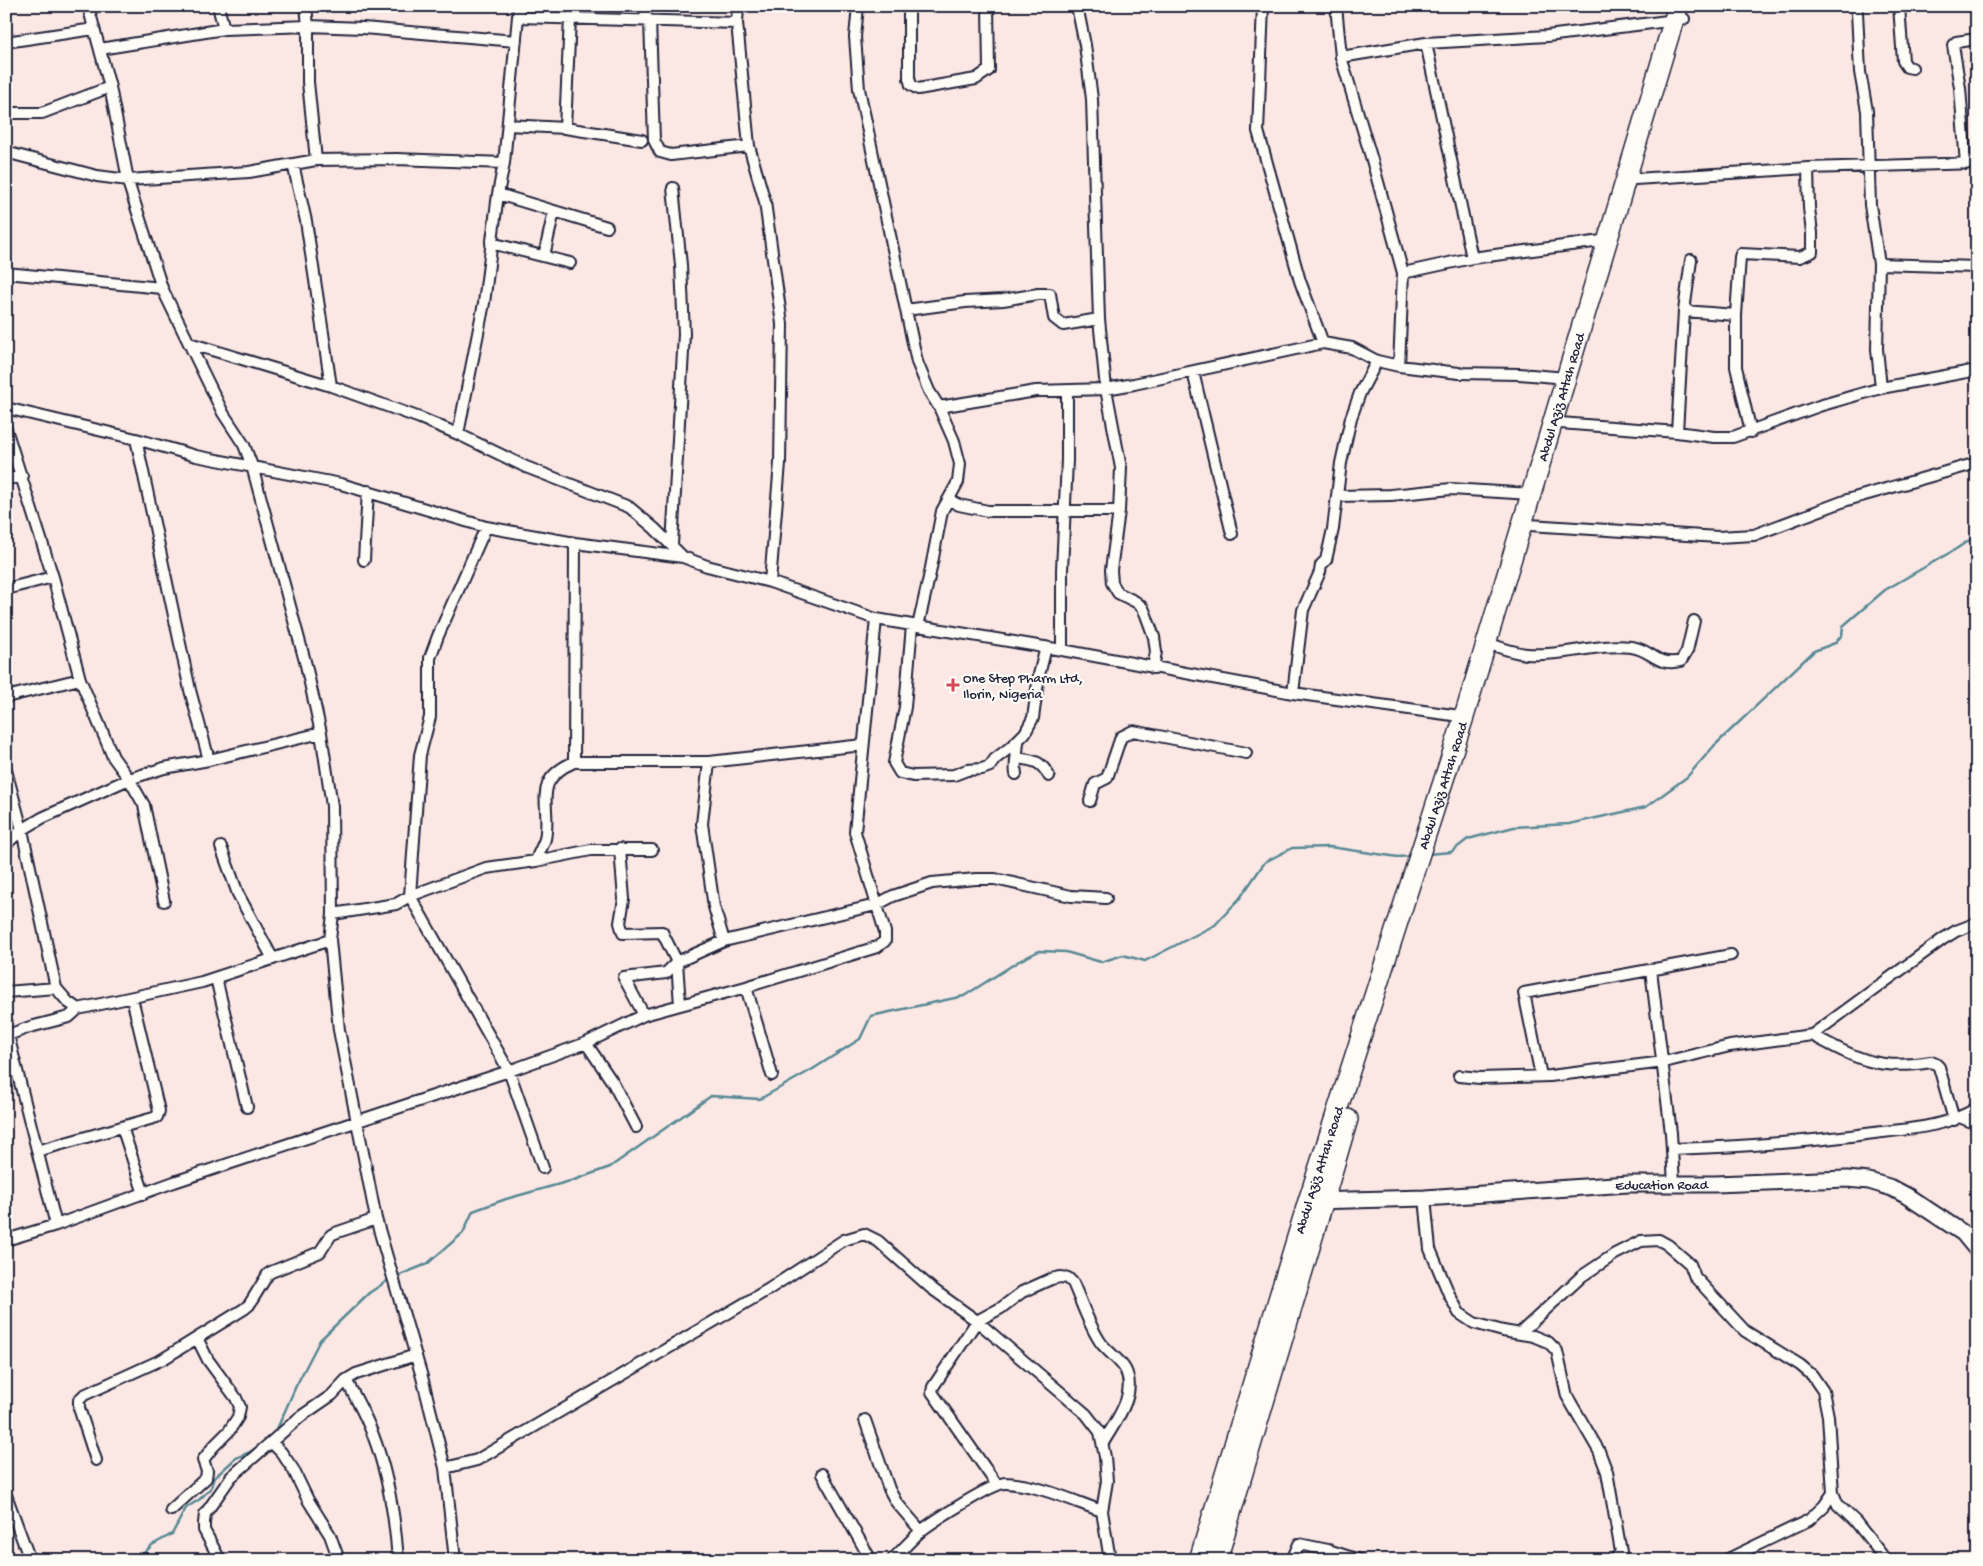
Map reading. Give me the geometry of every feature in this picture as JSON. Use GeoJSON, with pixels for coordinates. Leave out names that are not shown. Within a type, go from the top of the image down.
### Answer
{"type":"FeatureCollection","features":[{"type":"Feature","properties":{"kind":"highway","name":"Abdul Aziz Attah Road"},"geometry":{"type":"LineString","coordinates":[[1199,1560],[1316,1200],[1467,717],[1566,378],[1635,179],[1681,13]]}},
{"type":"Feature","properties":{"kind":"highway","name":"Abdul Aziz Attah Road"},"geometry":{"type":"LineString","coordinates":[[1467,717],[1493,646],[1681,13]]}},
{"type":"Feature","properties":{"kind":"highway","name":"Abdul Aziz Attah Road"},"geometry":{"type":"LineString","coordinates":[[1217,1560],[1316,1200]]}},
{"type":"Feature","properties":{"kind":"street"},"geometry":{"type":"LineString","coordinates":[[88,6],[110,87],[122,140],[128,180],[162,288],[223,412],[244,445],[252,466],[306,665],[321,733],[332,806],[333,914],[330,940],[339,1030],[376,1219],[416,1354],[444,1468],[455,1560]]}},
{"type":"Feature","properties":{"kind":"street"},"geometry":{"type":"LineString","coordinates":[[218,6],[224,29]]}},
{"type":"Feature","properties":{"kind":"street"},"geometry":{"type":"LineString","coordinates":[[306,6],[308,82],[316,160]]}},
{"type":"Feature","properties":{"kind":"street"},"geometry":{"type":"LineString","coordinates":[[645,6],[648,20],[654,140],[660,152],[671,155],[749,146]]}},
{"type":"Feature","properties":{"kind":"street"},"geometry":{"type":"LineString","coordinates":[[738,6],[737,23],[749,146],[765,202],[782,324],[780,463],[770,582]]}},
{"type":"Feature","properties":{"kind":"street"},"geometry":{"type":"LineString","coordinates":[[858,6],[855,37],[859,89],[917,362],[954,441],[960,464],[958,482],[942,511],[930,573],[915,625],[905,707],[894,763],[900,773],[913,776],[954,775],[967,770],[982,769],[990,766],[994,759],[1025,733],[1033,718],[1039,674],[1046,647]]}},
{"type":"Feature","properties":{"kind":"street"},"geometry":{"type":"LineString","coordinates":[[909,6],[909,78],[911,85],[918,89],[976,79],[989,70],[988,6]]}},
{"type":"Feature","properties":{"kind":"street"},"geometry":{"type":"LineString","coordinates":[[1077,6],[1085,45],[1092,99],[1099,319],[1106,389],[1121,468],[1119,511],[1111,570],[1112,583],[1118,593],[1136,602],[1143,608],[1154,637],[1156,652],[1153,668]]}},
{"type":"Feature","properties":{"kind":"street"},"geometry":{"type":"LineString","coordinates":[[1263,6],[1258,132],[1300,281],[1323,343]]}},
{"type":"Feature","properties":{"kind":"street"},"geometry":{"type":"LineString","coordinates":[[1336,6],[1341,57],[1403,272],[1399,366]]}},
{"type":"Feature","properties":{"kind":"street"},"geometry":{"type":"LineString","coordinates":[[1854,6],[1857,12],[1860,72],[1867,112],[1870,205],[1879,264],[1877,349],[1881,388]]}},
{"type":"Feature","properties":{"kind":"street"},"geometry":{"type":"LineString","coordinates":[[1899,6],[1903,61],[1907,67],[1912,68]]}},
{"type":"Feature","properties":{"kind":"street"},"geometry":{"type":"LineString","coordinates":[[458,434],[484,302],[498,194],[504,164],[519,11],[570,18],[737,23]]}},
{"type":"Feature","properties":{"kind":"street"},"geometry":{"type":"LineString","coordinates":[[1341,57],[1426,43],[1548,36],[1681,13]]}},
{"type":"Feature","properties":{"kind":"street"},"geometry":{"type":"LineString","coordinates":[[565,128],[570,18]]}},
{"type":"Feature","properties":{"kind":"street"},"geometry":{"type":"LineString","coordinates":[[100,50],[224,29],[308,26],[363,28],[516,41]]}},
{"type":"Feature","properties":{"kind":"street"},"geometry":{"type":"LineString","coordinates":[[6,42],[94,29]]}},
{"type":"Feature","properties":{"kind":"street"},"geometry":{"type":"LineString","coordinates":[[1635,179],[1870,165],[1972,164],[1953,45],[1956,42],[1977,39]]}},
{"type":"Feature","properties":{"kind":"street"},"geometry":{"type":"LineString","coordinates":[[1426,43],[1472,258]]}},
{"type":"Feature","properties":{"kind":"street"},"geometry":{"type":"LineString","coordinates":[[6,113],[42,113],[110,87]]}},
{"type":"Feature","properties":{"kind":"street"},"geometry":{"type":"LineString","coordinates":[[508,125],[565,128],[642,140]]}},
{"type":"Feature","properties":{"kind":"street"},"geometry":{"type":"LineString","coordinates":[[6,150],[13,154],[97,176],[128,180],[249,172],[316,160],[397,159],[504,164]]}},
{"type":"Feature","properties":{"kind":"street"},"geometry":{"type":"LineString","coordinates":[[293,164],[306,221],[331,386]]}},
{"type":"Feature","properties":{"kind":"street"},"geometry":{"type":"LineString","coordinates":[[1751,432],[1736,367],[1736,315],[1741,254],[1800,257],[1812,252],[1808,168]]}},
{"type":"Feature","properties":{"kind":"street"},"geometry":{"type":"LineString","coordinates":[[672,545],[684,334],[681,265],[673,188]]}},
{"type":"Feature","properties":{"kind":"street"},"geometry":{"type":"LineString","coordinates":[[498,194],[607,227]]}},
{"type":"Feature","properties":{"kind":"street"},"geometry":{"type":"LineString","coordinates":[[544,256],[554,211]]}},
{"type":"Feature","properties":{"kind":"street"},"geometry":{"type":"LineString","coordinates":[[1403,272],[1472,258],[1612,241]]}},
{"type":"Feature","properties":{"kind":"street"},"geometry":{"type":"LineString","coordinates":[[492,243],[570,263]]}},
{"type":"Feature","properties":{"kind":"street"},"geometry":{"type":"LineString","coordinates":[[1677,432],[1684,311],[1691,260]]}},
{"type":"Feature","properties":{"kind":"street"},"geometry":{"type":"LineString","coordinates":[[1879,264],[1977,267]]}},
{"type":"Feature","properties":{"kind":"street"},"geometry":{"type":"LineString","coordinates":[[6,273],[162,288]]}},
{"type":"Feature","properties":{"kind":"street"},"geometry":{"type":"LineString","coordinates":[[906,310],[964,302],[1003,300],[1038,294],[1050,294],[1054,318],[1063,325],[1099,319]]}},
{"type":"Feature","properties":{"kind":"street"},"geometry":{"type":"LineString","coordinates":[[1684,311],[1736,315]]}},
{"type":"Feature","properties":{"kind":"street"},"geometry":{"type":"LineString","coordinates":[[190,343],[331,386],[458,434],[526,467],[629,507],[642,516],[683,558]]}},
{"type":"Feature","properties":{"kind":"street"},"geometry":{"type":"LineString","coordinates":[[939,407],[1036,391],[1106,389],[1323,343],[1352,348],[1377,361],[1399,366],[1459,373],[1519,374],[1566,378]]}},
{"type":"Feature","properties":{"kind":"street"},"geometry":{"type":"LineString","coordinates":[[1293,693],[1303,610],[1320,572],[1321,565],[1326,560],[1337,496],[1340,463],[1351,418],[1360,393],[1377,361]]}},
{"type":"Feature","properties":{"kind":"street"},"geometry":{"type":"LineString","coordinates":[[1560,422],[1714,437],[1733,437],[1819,406],[1881,388],[1977,370]]}},
{"type":"Feature","properties":{"kind":"street"},"geometry":{"type":"LineString","coordinates":[[1193,372],[1232,534]]}},
{"type":"Feature","properties":{"kind":"street"},"geometry":{"type":"LineString","coordinates":[[1062,650],[1062,570],[1066,512],[1067,390]]}},
{"type":"Feature","properties":{"kind":"street"},"geometry":{"type":"LineString","coordinates":[[6,408],[136,439],[196,456],[341,484],[486,527],[575,544],[683,558],[770,582],[876,619],[1046,647],[1293,693],[1467,717]]}},
{"type":"Feature","properties":{"kind":"street"},"geometry":{"type":"LineString","coordinates":[[6,429],[53,577],[80,679],[113,757],[129,779],[144,805],[164,901]]}},
{"type":"Feature","properties":{"kind":"street"},"geometry":{"type":"LineString","coordinates":[[136,439],[190,690],[209,760]]}},
{"type":"Feature","properties":{"kind":"street"},"geometry":{"type":"LineString","coordinates":[[1529,526],[1718,537],[1754,535],[1847,500],[1977,463]]}},
{"type":"Feature","properties":{"kind":"street"},"geometry":{"type":"LineString","coordinates":[[6,480],[22,476]]}},
{"type":"Feature","properties":{"kind":"street"},"geometry":{"type":"LineString","coordinates":[[1337,496],[1391,495],[1451,489],[1531,494]]}},
{"type":"Feature","properties":{"kind":"street"},"geometry":{"type":"LineString","coordinates":[[364,560],[368,491]]}},
{"type":"Feature","properties":{"kind":"street"},"geometry":{"type":"LineString","coordinates":[[948,500],[959,505],[988,511],[1119,511]]}},
{"type":"Feature","properties":{"kind":"street"},"geometry":{"type":"LineString","coordinates":[[486,527],[430,658],[430,717],[420,755],[410,896],[509,1071],[543,1168]]}},
{"type":"Feature","properties":{"kind":"street"},"geometry":{"type":"LineString","coordinates":[[574,762],[575,544]]}},
{"type":"Feature","properties":{"kind":"street"},"geometry":{"type":"LineString","coordinates":[[6,589],[53,577]]}},
{"type":"Feature","properties":{"kind":"street"},"geometry":{"type":"LineString","coordinates":[[6,1240],[56,1225],[174,1182],[509,1071],[586,1043],[644,1015],[746,987],[877,947],[885,941],[885,932],[855,832],[876,619]]}},
{"type":"Feature","properties":{"kind":"street"},"geometry":{"type":"LineString","coordinates":[[1493,646],[1511,652],[1528,654],[1602,647],[1633,647],[1642,649],[1656,660],[1673,663],[1682,661],[1687,651],[1694,621]]}},
{"type":"Feature","properties":{"kind":"street"},"geometry":{"type":"LineString","coordinates":[[6,696],[80,679]]}},
{"type":"Feature","properties":{"kind":"street"},"geometry":{"type":"LineString","coordinates":[[1090,801],[1095,784],[1107,778],[1121,737],[1133,731],[1246,752]]}},
{"type":"Feature","properties":{"kind":"street"},"geometry":{"type":"LineString","coordinates":[[6,844],[22,830],[42,818],[129,779],[164,768],[209,760],[321,733]]}},
{"type":"Feature","properties":{"kind":"street"},"geometry":{"type":"LineString","coordinates":[[1016,774],[1014,767],[1017,758],[1018,740]]}},
{"type":"Feature","properties":{"kind":"street"},"geometry":{"type":"LineString","coordinates":[[536,860],[545,840],[546,786],[552,776],[574,762],[709,762],[863,745]]}},
{"type":"Feature","properties":{"kind":"street"},"geometry":{"type":"LineString","coordinates":[[1017,758],[1038,762],[1043,765],[1049,776]]}},
{"type":"Feature","properties":{"kind":"street"},"geometry":{"type":"LineString","coordinates":[[709,762],[702,824],[714,908],[724,941]]}},
{"type":"Feature","properties":{"kind":"street"},"geometry":{"type":"LineString","coordinates":[[6,770],[22,830],[56,988],[68,1002],[78,1009]]}},
{"type":"Feature","properties":{"kind":"street"},"geometry":{"type":"LineString","coordinates":[[221,847],[238,894],[273,959]]}},
{"type":"Feature","properties":{"kind":"street"},"geometry":{"type":"LineString","coordinates":[[620,849],[624,898],[620,923],[623,933],[662,932],[677,962],[680,1005]]}},
{"type":"Feature","properties":{"kind":"street"},"geometry":{"type":"LineString","coordinates":[[333,914],[396,904],[410,896],[486,868],[591,850],[652,850]]}},
{"type":"Feature","properties":{"kind":"street"},"geometry":{"type":"LineString","coordinates":[[644,1015],[624,978],[666,973],[677,962],[724,941],[876,905],[883,900],[923,885],[976,879],[995,879],[1071,896],[1106,898]]}},
{"type":"Feature","properties":{"kind":"street"},"geometry":{"type":"LineString","coordinates":[[1459,1076],[1480,1078],[1541,1076],[1664,1062],[1730,1046],[1812,1035],[1943,939],[1956,931],[1977,923]]}},
{"type":"Feature","properties":{"kind":"street"},"geometry":{"type":"LineString","coordinates":[[56,1225],[8,1035],[21,1029],[69,1017],[78,1009],[216,978],[330,940]]}},
{"type":"Feature","properties":{"kind":"street"},"geometry":{"type":"LineString","coordinates":[[1541,1076],[1524,993],[1732,955]]}},
{"type":"Feature","properties":{"kind":"street"},"geometry":{"type":"LineString","coordinates":[[1651,970],[1664,1062],[1674,1184]]}},
{"type":"Feature","properties":{"kind":"street"},"geometry":{"type":"LineString","coordinates":[[216,978],[247,1107]]}},
{"type":"Feature","properties":{"kind":"street"},"geometry":{"type":"LineString","coordinates":[[746,987],[772,1075]]}},
{"type":"Feature","properties":{"kind":"street"},"geometry":{"type":"LineString","coordinates":[[6,992],[56,988]]}},
{"type":"Feature","properties":{"kind":"street"},"geometry":{"type":"LineString","coordinates":[[37,1151],[156,1117],[159,1111],[132,998]]}},
{"type":"Feature","properties":{"kind":"street"},"geometry":{"type":"LineString","coordinates":[[1812,1035],[1849,1055],[1871,1062],[1893,1065],[1931,1062],[1936,1064],[1939,1067],[1958,1119]]}},
{"type":"Feature","properties":{"kind":"street"},"geometry":{"type":"LineString","coordinates":[[586,1043],[613,1083],[636,1128]]}},
{"type":"Feature","properties":{"kind":"street"},"geometry":{"type":"LineString","coordinates":[[1672,1149],[1750,1146],[1841,1138],[1917,1128],[1958,1119],[1977,1108]]}},
{"type":"Feature","properties":{"kind":"street"},"geometry":{"type":"LineString","coordinates":[[1958,1119],[1977,1124]]}},
{"type":"Feature","properties":{"kind":"street"},"geometry":{"type":"LineString","coordinates":[[122,1127],[144,1194]]}},
{"type":"Feature","properties":{"kind":"street","name":"Education Road"},"geometry":{"type":"LineString","coordinates":[[1316,1200],[1425,1198],[1628,1184],[1847,1179],[1869,1181],[1892,1188],[1907,1196],[1963,1233],[1977,1250]]}},
{"type":"Feature","properties":{"kind":"street"},"geometry":{"type":"LineString","coordinates":[[1425,1198],[1430,1249],[1459,1313],[1474,1323],[1503,1331],[1533,1336],[1548,1342],[1557,1351],[1567,1396],[1599,1451],[1607,1472],[1621,1552],[1614,1560]]}},
{"type":"Feature","properties":{"kind":"street"},"geometry":{"type":"LineString","coordinates":[[96,1460],[79,1408],[79,1400],[84,1395],[163,1359],[249,1306],[268,1274],[320,1252],[334,1233],[376,1219]]}},
{"type":"Feature","properties":{"kind":"street"},"geometry":{"type":"LineString","coordinates":[[444,1468],[477,1460],[769,1289],[844,1240],[864,1234],[878,1241],[931,1288],[977,1322],[1086,1414],[1100,1432],[1107,1481],[1102,1511],[1110,1560]]}},
{"type":"Feature","properties":{"kind":"street"},"geometry":{"type":"LineString","coordinates":[[1520,1333],[1582,1276],[1615,1254],[1641,1241],[1659,1240],[1668,1245],[1690,1264],[1695,1277],[1745,1331],[1800,1364],[1812,1375],[1823,1391],[1828,1416],[1833,1493],[1838,1505],[1856,1522],[1882,1555],[1883,1560]]}},
{"type":"Feature","properties":{"kind":"street"},"geometry":{"type":"LineString","coordinates":[[997,1485],[932,1392],[935,1382],[977,1322],[1001,1308],[1022,1292],[1051,1279],[1068,1278],[1074,1283],[1102,1344],[1124,1368],[1128,1379],[1129,1390],[1125,1403],[1102,1443]]}},
{"type":"Feature","properties":{"kind":"street"},"geometry":{"type":"LineString","coordinates":[[171,1510],[206,1478],[207,1471],[203,1460],[213,1447],[230,1432],[238,1417],[240,1407],[236,1398],[208,1360],[196,1338]]}},
{"type":"Feature","properties":{"kind":"street"},"geometry":{"type":"LineString","coordinates":[[220,1560],[204,1530],[205,1514],[231,1477],[310,1408],[332,1395],[346,1380],[356,1374],[416,1354]]}},
{"type":"Feature","properties":{"kind":"street"},"geometry":{"type":"LineString","coordinates":[[346,1380],[370,1428],[383,1466],[390,1498],[398,1560]]}},
{"type":"Feature","properties":{"kind":"street"},"geometry":{"type":"LineString","coordinates":[[865,1420],[889,1488],[896,1502],[921,1531]]}},
{"type":"Feature","properties":{"kind":"street"},"geometry":{"type":"LineString","coordinates":[[271,1442],[293,1468],[308,1500],[330,1535],[339,1560]]}},
{"type":"Feature","properties":{"kind":"street"},"geometry":{"type":"LineString","coordinates":[[822,1474],[871,1560]]}},
{"type":"Feature","properties":{"kind":"street"},"geometry":{"type":"LineString","coordinates":[[892,1560],[921,1531],[997,1485],[1005,1483],[1050,1492],[1102,1511]]}},
{"type":"Feature","properties":{"kind":"street"},"geometry":{"type":"LineString","coordinates":[[1726,1560],[1809,1520],[1824,1506],[1833,1493]]}},
{"type":"Feature","properties":{"kind":"street"},"geometry":{"type":"LineString","coordinates":[[6,1495],[30,1560]]}},
{"type":"Feature","properties":{"kind":"street"},"geometry":{"type":"LineString","coordinates":[[1292,1560],[1299,1544],[1328,1550],[1359,1560]]}},
{"type":"Feature","properties":{"kind":"waterway"},"geometry":{"type":"LineString","coordinates":[[1428,854],[1451,852],[1468,839],[1514,827],[1569,824],[1646,807],[1687,777],[1714,746],[1814,651],[1835,643],[1842,635],[1843,626],[1885,590],[1977,535]]}},
{"type":"Feature","properties":{"kind":"waterway"},"geometry":{"type":"LineString","coordinates":[[395,1277],[427,1264],[463,1233],[473,1211],[610,1167],[711,1096],[760,1099],[813,1069],[860,1039],[871,1016],[964,996],[1019,961],[1039,951],[1066,952],[1101,962],[1123,955],[1145,961],[1215,925],[1240,898],[1265,862],[1292,848],[1330,847],[1398,857],[1413,856]]}},
{"type":"Feature","properties":{"kind":"waterway"},"geometry":{"type":"LineString","coordinates":[[268,1438],[277,1429],[296,1386],[320,1340],[369,1293],[390,1279]]}},
{"type":"Feature","properties":{"kind":"waterway"},"geometry":{"type":"LineString","coordinates":[[137,1560],[152,1545],[172,1534],[186,1508],[200,1499],[211,1488],[214,1478],[236,1458],[250,1452],[264,1442]]}},
{"type":"Feature","properties":{"kind":"place","name":"One Step Pharm Ltd, Ilorin, Nigeria"},"geometry":{"type":"Point","coordinates":[953,685]}}]}
